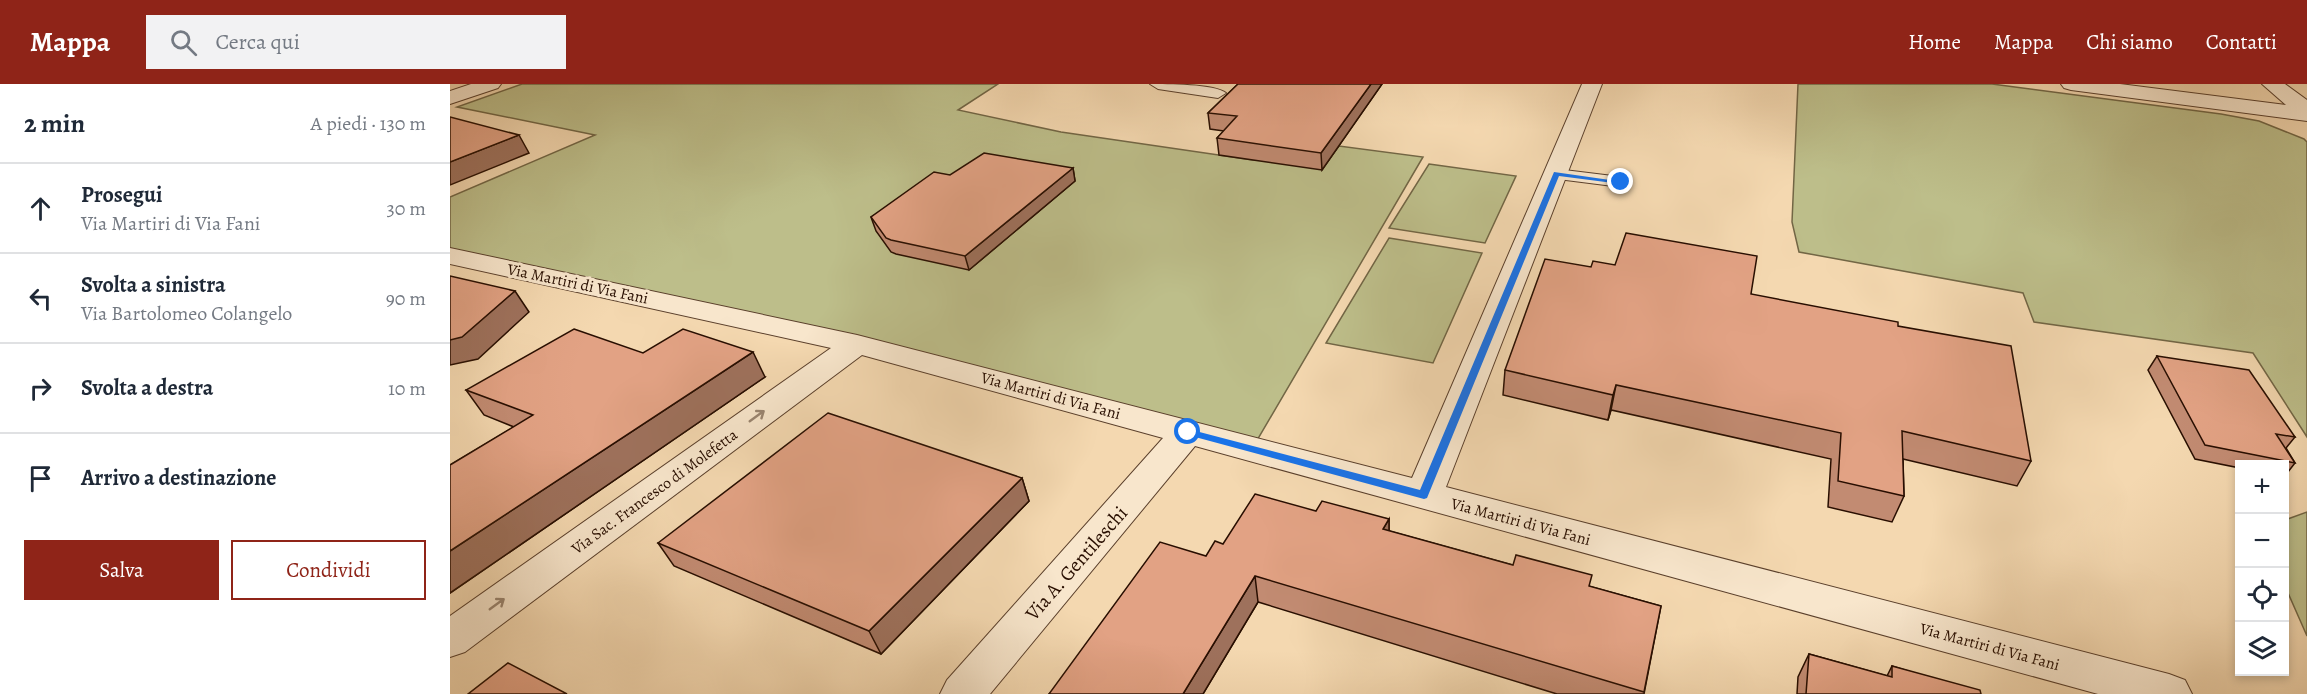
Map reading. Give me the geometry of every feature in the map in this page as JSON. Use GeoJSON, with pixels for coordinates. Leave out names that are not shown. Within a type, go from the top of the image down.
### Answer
{"type":"FeatureCollection","features":[{"type":"Feature","properties":{"kind":"street"},"geometry":{"type":"LineString","coordinates":[[1424,495],[1592,84]]}},
{"type":"Feature","properties":{"kind":"street"},"geometry":{"type":"LineString","coordinates":[[2071,84],[2307,112]]}},
{"type":"Feature","properties":{"kind":"street"},"geometry":{"type":"LineString","coordinates":[[2272,84],[2307,112]]}},
{"type":"Feature","properties":{"kind":"street"},"geometry":{"type":"LineString","coordinates":[[450,85],[482,87]]}},
{"type":"Feature","properties":{"kind":"street"},"geometry":{"type":"LineString","coordinates":[[450,98],[482,87]]}},
{"type":"Feature","properties":{"kind":"street","name":"Via Martiri di Via Fani"},"geometry":{"type":"LineString","coordinates":[[450,256],[857,344],[2169,694]]}},
{"type":"Feature","properties":{"kind":"street","name":"Via Sac. Francesco di Molefetta"},"geometry":{"type":"LineString","coordinates":[[450,639],[857,344]]}},
{"type":"Feature","properties":{"kind":"street","name":"Via A. Gentileschi"},"geometry":{"type":"LineString","coordinates":[[963,694],[1188,432]]}},
{"type":"Feature","properties":{"kind":"lane"},"geometry":{"type":"LineString","coordinates":[[1158,84],[1218,93]]}},
{"type":"Feature","properties":{"kind":"lane"},"geometry":{"type":"LineString","coordinates":[[1557,174],[1621,182]]}},
{"type":"Feature","properties":{"kind":"green space"},"geometry":{"type":"Polygon","coordinates":[[[522,84],[998,84],[958,110],[1061,132],[1253,160],[1329,159],[1339,146],[1423,157],[1252,449],[450,254],[450,197],[595,135],[457,107],[522,84]]]}},
{"type":"Feature","properties":{"kind":"green space"},"geometry":{"type":"Polygon","coordinates":[[[1798,84],[1992,84],[2221,114],[2259,121],[2304,139],[2307,142],[2307,437],[2253,353],[2034,322],[2023,293],[1799,252],[1792,222],[1798,84]]]}},
{"type":"Feature","properties":{"kind":"green space"},"geometry":{"type":"Polygon","coordinates":[[[1429,164],[1516,176],[1485,243],[1389,228],[1429,164]]]}},
{"type":"Feature","properties":{"kind":"green space"},"geometry":{"type":"Polygon","coordinates":[[[1389,238],[1482,253],[1433,363],[1326,343],[1389,238]]]}},
{"type":"Feature","properties":{"kind":"green space"},"geometry":{"type":"Polygon","coordinates":[[[2307,512],[2307,636],[2289,595],[2289,519],[2307,512]]]}},
{"type":"Feature","properties":{"kind":"building"},"geometry":{"type":"Polygon","coordinates":[[[1238,84],[1371,84],[1321,153],[1217,138],[1237,116],[1208,113],[1238,84]]]}},
{"type":"Feature","properties":{"kind":"building"},"geometry":{"type":"Polygon","coordinates":[[[450,117],[519,135],[450,162],[450,117]]]}},
{"type":"Feature","properties":{"kind":"building"},"geometry":{"type":"Polygon","coordinates":[[[984,153],[1073,168],[965,256],[886,238],[871,217],[934,172],[950,175],[984,153]]]}},
{"type":"Feature","properties":{"kind":"building"},"geometry":{"type":"Polygon","coordinates":[[[1626,233],[1757,256],[1751,294],[1898,322],[1898,326],[2011,346],[2031,461],[1902,431],[1904,496],[1838,481],[1841,433],[1616,385],[1613,395],[1505,370],[1545,259],[1591,267],[1593,261],[1615,265],[1626,233]]]}},
{"type":"Feature","properties":{"kind":"building"},"geometry":{"type":"Polygon","coordinates":[[[450,276],[515,291],[462,337],[450,340],[450,276]]]}},
{"type":"Feature","properties":{"kind":"building"},"geometry":{"type":"Polygon","coordinates":[[[574,329],[643,353],[683,329],[753,352],[450,551],[450,465],[533,415],[466,390],[574,329]]]}},
{"type":"Feature","properties":{"kind":"building"},"geometry":{"type":"Polygon","coordinates":[[[2157,356],[2249,370],[2295,437],[2276,434],[2295,463],[2205,445],[2157,356]]]}},
{"type":"Feature","properties":{"kind":"building"},"geometry":{"type":"Polygon","coordinates":[[[828,413],[1022,478],[869,631],[658,543],[828,413]]]}},
{"type":"Feature","properties":{"kind":"building"},"geometry":{"type":"Polygon","coordinates":[[[1255,494],[1316,511],[1322,501],[1389,519],[1383,529],[1513,565],[1516,555],[1592,575],[1589,586],[1661,606],[1644,692],[1255,576],[1183,694],[1049,694],[1160,542],[1206,556],[1215,541],[1223,544],[1255,494]]]}},
{"type":"Feature","properties":{"kind":"building"},"geometry":{"type":"Polygon","coordinates":[[[1809,654],[1892,677],[1892,666],[1980,690],[1981,694],[1806,694],[1809,654]]]}},
{"type":"Feature","properties":{"kind":"building"},"geometry":{"type":"Polygon","coordinates":[[[508,663],[567,694],[468,694],[508,663]]]}},
{"type":"Feature","properties":{"kind":"route"},"geometry":{"type":"LineString","coordinates":[[1188,432],[1424,495],[1557,174],[1621,182]]}}]}
